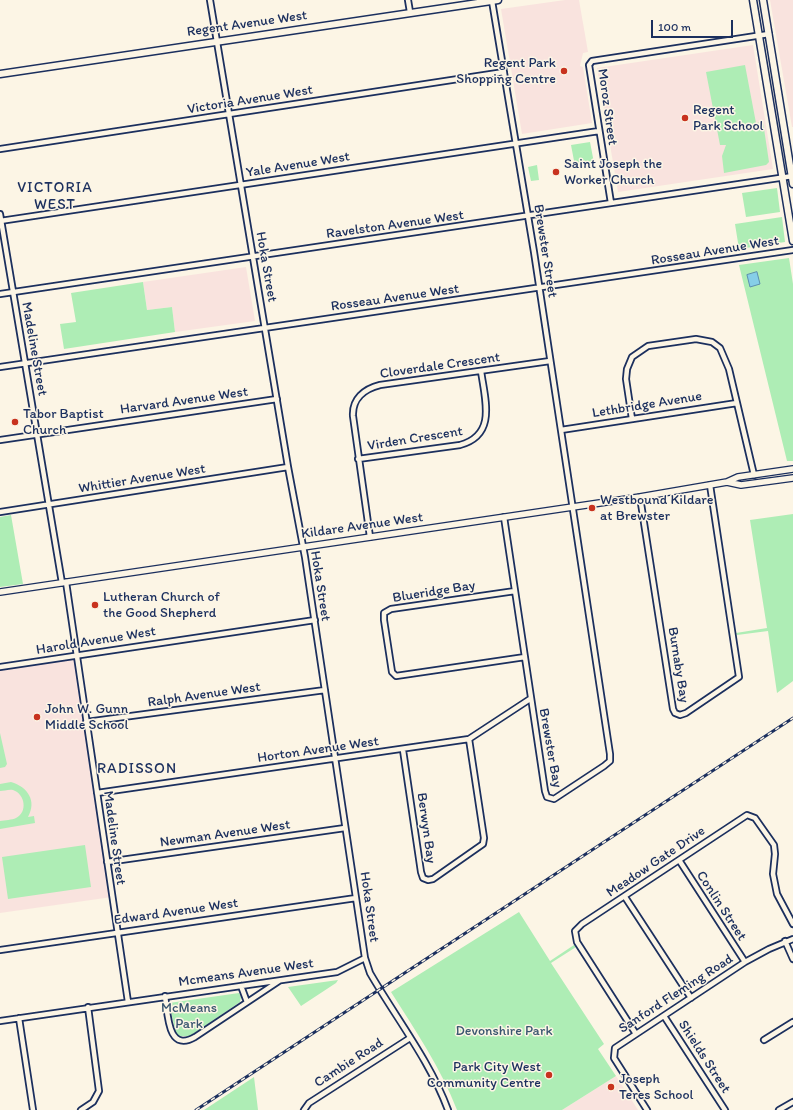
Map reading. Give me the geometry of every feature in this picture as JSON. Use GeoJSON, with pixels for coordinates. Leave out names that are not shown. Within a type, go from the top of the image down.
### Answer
{"type":"FeatureCollection","features":[{"type":"Feature","properties":{"kind":"main road","name":"Regent Avenue West"},"geometry":{"type":"LineString","coordinates":[[0,74],[495,0]]}},
{"type":"Feature","properties":{"kind":"main road"},"geometry":{"type":"LineString","coordinates":[[754,0],[793,240]]}},
{"type":"Feature","properties":{"kind":"main road"},"geometry":{"type":"LineString","coordinates":[[763,0],[793,176],[793,184]]}},
{"type":"Feature","properties":{"kind":"main road"},"geometry":{"type":"LineString","coordinates":[[789,153],[793,160]]}},
{"type":"Feature","properties":{"kind":"street","name":"Hoka Street"},"geometry":{"type":"LineString","coordinates":[[210,0],[315,620],[365,958],[370,974],[443,1095],[448,1110]]}},
{"type":"Feature","properties":{"kind":"street"},"geometry":{"type":"LineString","coordinates":[[408,0],[410,12]]}},
{"type":"Feature","properties":{"kind":"street","name":"Brewster Street"},"geometry":{"type":"LineString","coordinates":[[495,0],[504,72],[540,288],[572,506]]}},
{"type":"Feature","properties":{"kind":"street"},"geometry":{"type":"LineString","coordinates":[[759,36],[769,34]]}},
{"type":"Feature","properties":{"kind":"street","name":"Moroz Street"},"geometry":{"type":"LineString","coordinates":[[611,204],[588,69],[592,61],[759,36]]}},
{"type":"Feature","properties":{"kind":"street","name":"Victoria Avenue West"},"geometry":{"type":"LineString","coordinates":[[0,149],[504,72]]}},
{"type":"Feature","properties":{"kind":"street","name":"Yale Avenue West"},"geometry":{"type":"LineString","coordinates":[[1,220],[599,131]]}},
{"type":"Feature","properties":{"kind":"street","name":"Ravelston Avenue West"},"geometry":{"type":"LineString","coordinates":[[0,294],[793,176]]}},
{"type":"Feature","properties":{"kind":"street","name":"Madeline Street"},"geometry":{"type":"LineString","coordinates":[[0,214],[76,655],[116,932],[128,1002]]}},
{"type":"Feature","properties":{"kind":"street","name":"Rosseau Avenue West"},"geometry":{"type":"LineString","coordinates":[[0,368],[793,250]]}},
{"type":"Feature","properties":{"kind":"street"},"geometry":{"type":"LineString","coordinates":[[632,419],[626,379],[626,369],[632,357],[648,346],[687,340],[704,340],[712,342],[720,348],[729,369],[754,475]]}},
{"type":"Feature","properties":{"kind":"street","name":"Cloverdale Crescent"},"geometry":{"type":"LineString","coordinates":[[370,537],[358,459],[353,410],[354,404],[362,394],[380,385],[550,361]]}},
{"type":"Feature","properties":{"kind":"street","name":"Virden Crescent"},"geometry":{"type":"LineString","coordinates":[[358,459],[460,445],[477,437],[483,429],[486,416],[481,371]]}},
{"type":"Feature","properties":{"kind":"street","name":"Harvard Avenue West"},"geometry":{"type":"LineString","coordinates":[[0,440],[277,399]]}},
{"type":"Feature","properties":{"kind":"street","name":"Lethbridge Avenue"},"geometry":{"type":"LineString","coordinates":[[560,430],[737,403]]}},
{"type":"Feature","properties":{"kind":"street","name":"Whittier Avenue West"},"geometry":{"type":"LineString","coordinates":[[0,512],[288,467]]}},
{"type":"Feature","properties":{"kind":"street","name":"Kildare Avenue West"},"geometry":{"type":"LineString","coordinates":[[0,592],[640,497],[727,482],[738,477],[793,469]]}},
{"type":"Feature","properties":{"kind":"street","name":"Kildare Avenue West"},"geometry":{"type":"LineString","coordinates":[[727,482],[740,485],[793,478]]}},
{"type":"Feature","properties":{"kind":"street","name":"Burnaby Bay"},"geometry":{"type":"LineString","coordinates":[[640,497],[673,709],[675,713],[680,715],[686,713],[739,677],[710,485]]}},
{"type":"Feature","properties":{"kind":"street","name":"Brewster Bay"},"geometry":{"type":"LineString","coordinates":[[504,517],[545,791],[547,798],[554,799],[610,761],[572,506]]}},
{"type":"Feature","properties":{"kind":"street","name":"Blueridge Bay"},"geometry":{"type":"LineString","coordinates":[[515,591],[391,609],[384,614],[384,620],[392,672],[396,676],[525,657]]}},
{"type":"Feature","properties":{"kind":"street","name":"Harold Avenue West"},"geometry":{"type":"LineString","coordinates":[[0,667],[315,620]]}},
{"type":"Feature","properties":{"kind":"street","name":"Ralph Avenue West"},"geometry":{"type":"LineString","coordinates":[[86,722],[325,690]]}},
{"type":"Feature","properties":{"kind":"street","name":"Horton Avenue West"},"geometry":{"type":"LineString","coordinates":[[97,793],[403,750],[469,739],[530,698]]}},
{"type":"Feature","properties":{"kind":"street","name":"Berwyn Bay"},"geometry":{"type":"LineString","coordinates":[[403,750],[421,872],[423,878],[428,880],[439,875],[483,844],[484,838],[469,739]]}},
{"type":"Feature","properties":{"kind":"street","name":"Meadow Gate Drive"},"geometry":{"type":"LineString","coordinates":[[636,1034],[578,944],[574,934],[582,924],[744,817],[752,815],[756,818],[774,845],[775,854],[773,874],[777,894],[793,924]]}},
{"type":"Feature","properties":{"kind":"street","name":"Newman Avenue West"},"geometry":{"type":"LineString","coordinates":[[107,862],[346,828]]}},
{"type":"Feature","properties":{"kind":"street","name":"Conlin Street"},"geometry":{"type":"LineString","coordinates":[[679,860],[746,962]]}},
{"type":"Feature","properties":{"kind":"street"},"geometry":{"type":"LineString","coordinates":[[625,897],[691,998]]}},
{"type":"Feature","properties":{"kind":"street","name":"Edward Avenue West"},"geometry":{"type":"LineString","coordinates":[[0,950],[356,898]]}},
{"type":"Feature","properties":{"kind":"street","name":"Sanford Fleming Road"},"geometry":{"type":"LineString","coordinates":[[647,1110],[614,1058],[614,1051],[618,1046],[746,962],[785,941],[793,939]]}},
{"type":"Feature","properties":{"kind":"street"},"geometry":{"type":"LineString","coordinates":[[785,941],[793,959]]}},
{"type":"Feature","properties":{"kind":"street","name":"Mcmeans Avenue West"},"geometry":{"type":"LineString","coordinates":[[128,1002],[337,972],[365,958]]}},
{"type":"Feature","properties":{"kind":"street"},"geometry":{"type":"LineString","coordinates":[[165,996],[171,1033],[176,1038],[184,1041],[195,1037],[281,980]]}},
{"type":"Feature","properties":{"kind":"street"},"geometry":{"type":"LineString","coordinates":[[241,986],[247,1002]]}},
{"type":"Feature","properties":{"kind":"street"},"geometry":{"type":"LineString","coordinates":[[0,1021],[128,1002]]}},
{"type":"Feature","properties":{"kind":"street"},"geometry":{"type":"LineString","coordinates":[[81,1110],[94,1102],[99,1091],[88,1007]]}},
{"type":"Feature","properties":{"kind":"street","name":"Shields Street"},"geometry":{"type":"LineString","coordinates":[[664,1016],[725,1110]]}},
{"type":"Feature","properties":{"kind":"street"},"geometry":{"type":"LineString","coordinates":[[19,1018],[33,1110]]}},
{"type":"Feature","properties":{"kind":"street"},"geometry":{"type":"LineString","coordinates":[[764,1040],[793,1022]]}},
{"type":"Feature","properties":{"kind":"street","name":"Cambie Road"},"geometry":{"type":"LineString","coordinates":[[304,1110],[309,1103],[410,1038]]}},
{"type":"Feature","properties":{"kind":"street"},"geometry":{"type":"LineString","coordinates":[[779,1110],[793,1102]]}},
{"type":"Feature","properties":{"kind":"shaded area"},"geometry":{"type":"Polygon","coordinates":[[[565,0],[579,0],[588,52],[583,53],[580,66],[583,67],[592,123],[522,134],[501,9],[565,0]]]}},
{"type":"Feature","properties":{"kind":"shaded area"},"geometry":{"type":"Polygon","coordinates":[[[770,0],[793,0],[793,127],[792,127],[770,0]]]}},
{"type":"Feature","properties":{"kind":"shaded area","name":"Regent Park School"},"geometry":{"type":"Polygon","coordinates":[[[753,45],[773,169],[618,192],[597,68],[753,45]]]}},
{"type":"Feature","properties":{"kind":"shaded area"},"geometry":{"type":"Polygon","coordinates":[[[246,267],[255,321],[175,332],[172,307],[147,310],[143,282],[246,267]]]}},
{"type":"Feature","properties":{"kind":"shaded area"},"geometry":{"type":"Polygon","coordinates":[[[76,655],[112,897],[0,913],[0,667],[76,655]]]}},
{"type":"Feature","properties":{"kind":"shaded area","name":"Joseph Teres School"},"geometry":{"type":"Polygon","coordinates":[[[616,1076],[638,1110],[562,1110],[616,1076]]]}},
{"type":"Feature","properties":{"kind":"green space"},"geometry":{"type":"Polygon","coordinates":[[[745,65],[756,123],[763,122],[769,162],[766,165],[724,173],[722,156],[726,145],[720,145],[706,72],[745,65]]]}},
{"type":"Feature","properties":{"kind":"green space"},"geometry":{"type":"Polygon","coordinates":[[[590,142],[594,163],[575,166],[571,145],[590,142]]]}},
{"type":"Feature","properties":{"kind":"green space"},"geometry":{"type":"Polygon","coordinates":[[[537,165],[539,180],[531,181],[528,167],[537,165]]]}},
{"type":"Feature","properties":{"kind":"green space"},"geometry":{"type":"Polygon","coordinates":[[[777,188],[780,212],[746,217],[742,193],[777,188]]]}},
{"type":"Feature","properties":{"kind":"green space"},"geometry":{"type":"Polygon","coordinates":[[[782,217],[785,242],[739,249],[735,224],[782,217]]]}},
{"type":"Feature","properties":{"kind":"green space"},"geometry":{"type":"Polygon","coordinates":[[[789,258],[793,284],[793,461],[787,461],[739,265],[789,258]]]}},
{"type":"Feature","properties":{"kind":"green space"},"geometry":{"type":"Polygon","coordinates":[[[143,282],[147,310],[172,307],[175,332],[64,349],[60,324],[76,322],[71,293],[143,282]]]}},
{"type":"Feature","properties":{"kind":"green space"},"geometry":{"type":"Polygon","coordinates":[[[793,514],[793,681],[777,693],[768,631],[737,635],[736,633],[767,628],[750,520],[793,514]]]}},
{"type":"Feature","properties":{"kind":"green space"},"geometry":{"type":"Polygon","coordinates":[[[11,515],[23,584],[0,587],[0,517],[11,515]]]}},
{"type":"Feature","properties":{"kind":"green space"},"geometry":{"type":"Polygon","coordinates":[[[0,733],[7,764],[5,767],[0,768],[0,733]]]}},
{"type":"Feature","properties":{"kind":"green space"},"geometry":{"type":"Polygon","coordinates":[[[11,782],[22,787],[29,795],[32,805],[28,817],[34,816],[35,823],[0,829],[0,821],[16,818],[20,815],[23,808],[24,803],[17,792],[13,790],[0,791],[0,784],[11,782]]]}},
{"type":"Feature","properties":{"kind":"green space"},"geometry":{"type":"Polygon","coordinates":[[[85,845],[91,887],[8,899],[2,857],[85,845]]]}},
{"type":"Feature","properties":{"kind":"green space","name":"Devonshire Park"},"geometry":{"type":"Polygon","coordinates":[[[519,912],[550,961],[574,945],[576,947],[551,963],[604,1044],[598,1049],[616,1076],[562,1110],[457,1110],[451,1094],[435,1064],[391,992],[519,912]]]}},
{"type":"Feature","properties":{"kind":"green space"},"geometry":{"type":"Polygon","coordinates":[[[338,980],[336,983],[301,1006],[288,987],[338,980]]]}},
{"type":"Feature","properties":{"kind":"green space","name":"McMeans Park"},"geometry":{"type":"Polygon","coordinates":[[[239,993],[241,997],[240,1002],[190,1036],[180,1036],[176,1034],[169,1003],[239,993]]]}},
{"type":"Feature","properties":{"kind":"green space"},"geometry":{"type":"Polygon","coordinates":[[[254,1077],[258,1110],[204,1110],[254,1077]]]}},
{"type":"Feature","properties":{"kind":"water"},"geometry":{"type":"Polygon","coordinates":[[[757,272],[760,284],[750,287],[747,275],[757,272]]]}},
{"type":"Feature","properties":{"kind":"railway"},"geometry":{"type":"LineString","coordinates":[[196,1110],[793,718]]}},
{"type":"Feature","properties":{"kind":"place","name":"Regent Park Shopping Centre"},"geometry":{"type":"Point","coordinates":[564,71]}},
{"type":"Feature","properties":{"kind":"place","name":"Regent Park School"},"geometry":{"type":"Point","coordinates":[685,118]}},
{"type":"Feature","properties":{"kind":"place","name":"Saint Joseph the Worker Church"},"geometry":{"type":"Point","coordinates":[556,172]}},
{"type":"Feature","properties":{"kind":"place","name":"Tabor Baptist Church"},"geometry":{"type":"Point","coordinates":[15,422]}},
{"type":"Feature","properties":{"kind":"place","name":"Westbound Kildare at Brewster"},"geometry":{"type":"Point","coordinates":[592,508]}},
{"type":"Feature","properties":{"kind":"place","name":"Lutheran Church of the Good Shepherd"},"geometry":{"type":"Point","coordinates":[95,605]}},
{"type":"Feature","properties":{"kind":"place","name":"John W. Gunn Middle School"},"geometry":{"type":"Point","coordinates":[37,717]}},
{"type":"Feature","properties":{"kind":"place","name":"Park City West Community Centre"},"geometry":{"type":"Point","coordinates":[549,1075]}},
{"type":"Feature","properties":{"kind":"place","name":"Joseph Teres School"},"geometry":{"type":"Point","coordinates":[611,1087]}},
{"type":"Feature","properties":{"kind":"district","name":"VICTORIA WEST"},"geometry":{"type":"Point","coordinates":[55,196]}},
{"type":"Feature","properties":{"kind":"district","name":"RADISSON"},"geometry":{"type":"Point","coordinates":[137,769]}}]}
